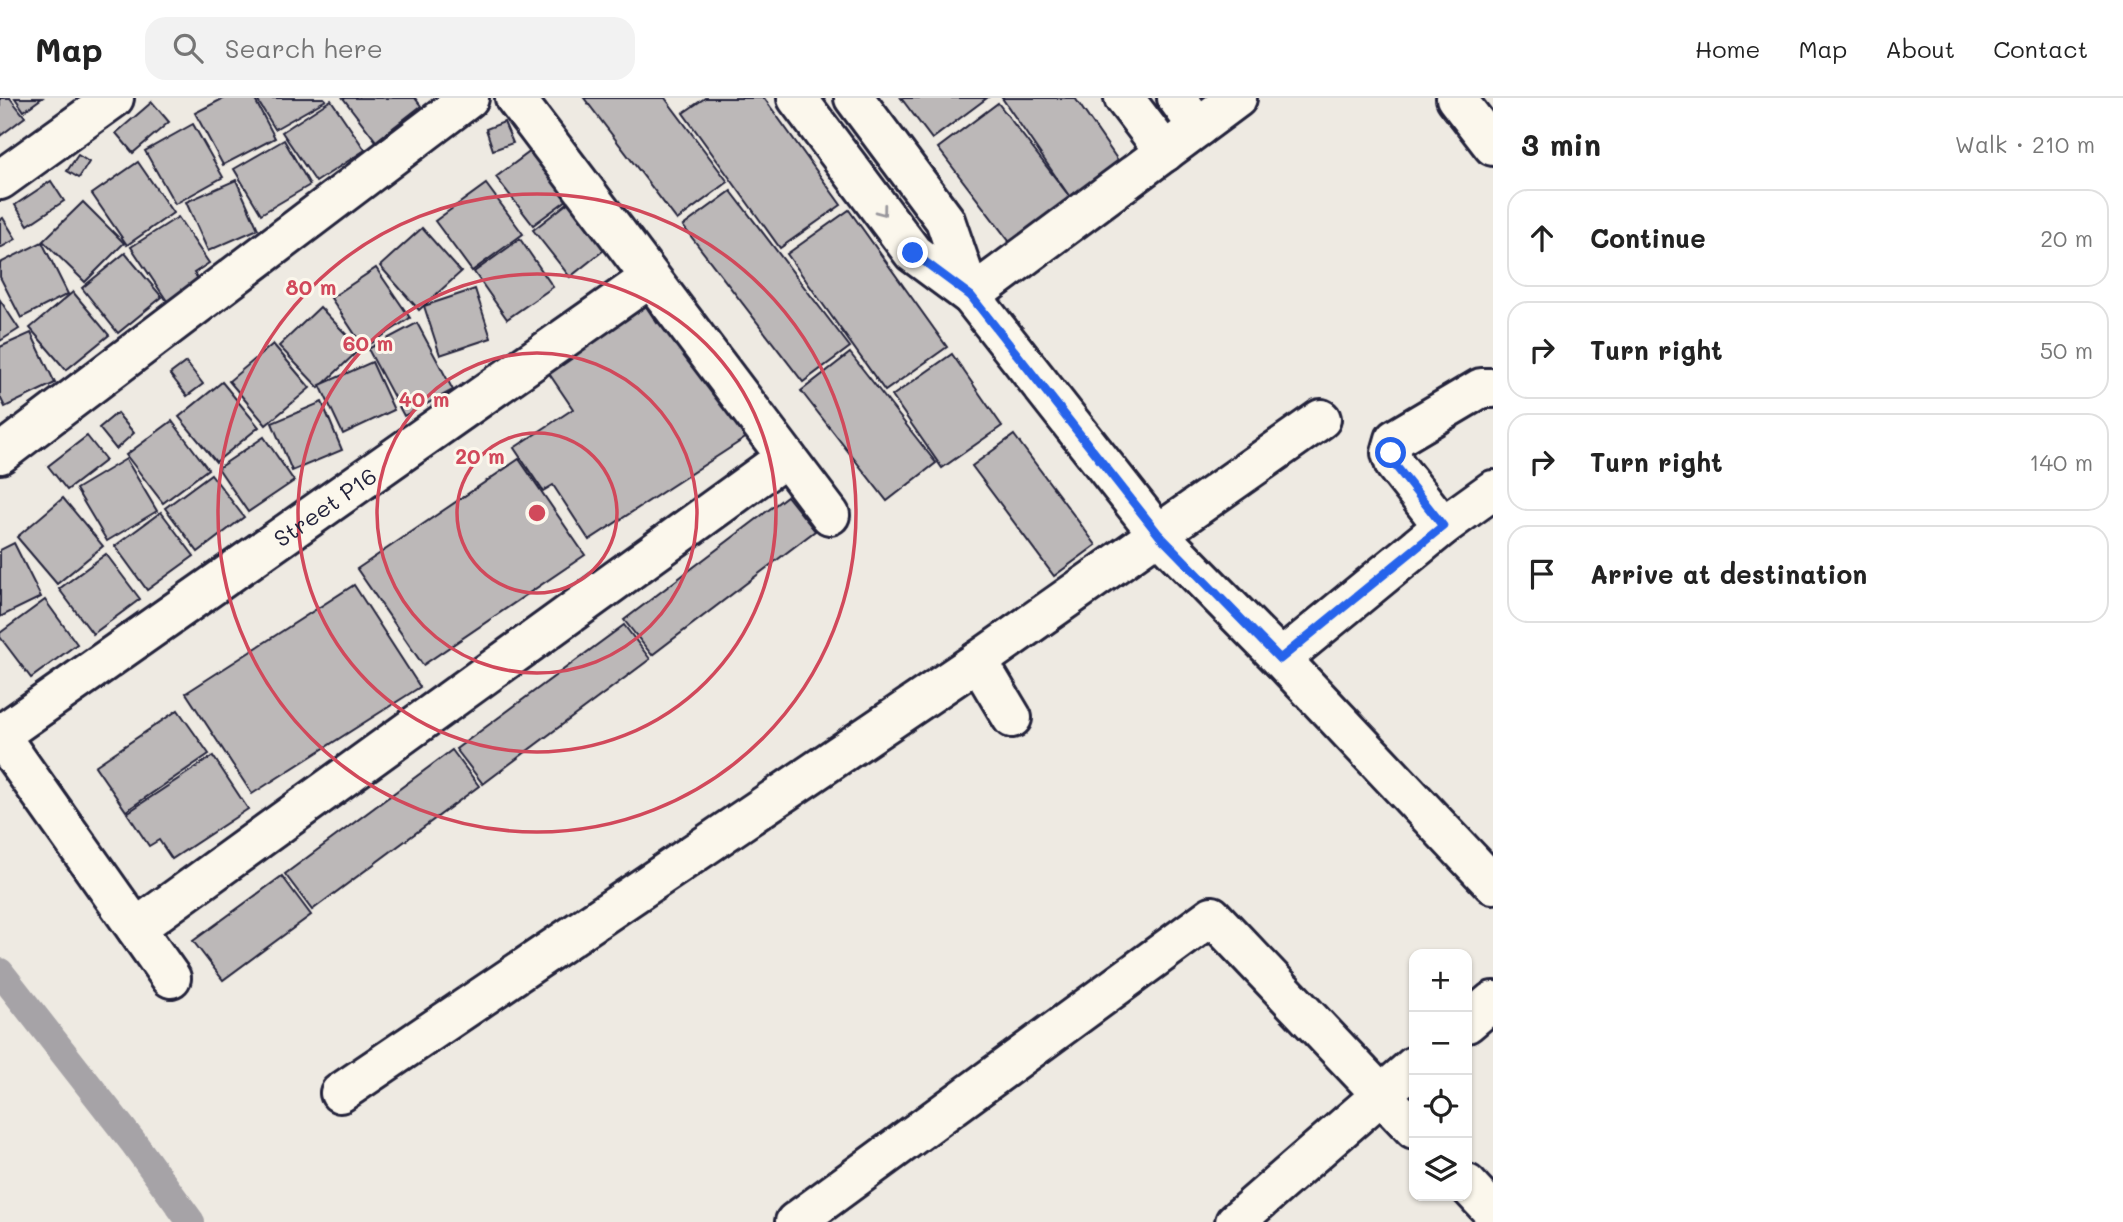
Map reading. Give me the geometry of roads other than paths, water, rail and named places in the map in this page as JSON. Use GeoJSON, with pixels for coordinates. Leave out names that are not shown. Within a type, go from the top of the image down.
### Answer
{"type":"FeatureCollection","features":[{"type":"Feature","properties":{"kind":"street"},"geometry":{"type":"LineString","coordinates":[[0,180],[114,98]]}},
{"type":"Feature","properties":{"kind":"street"},"geometry":{"type":"LineString","coordinates":[[0,454],[469,98]]}},
{"type":"Feature","properties":{"kind":"street"},"geometry":{"type":"LineString","coordinates":[[514,98],[830,515]]}},
{"type":"Feature","properties":{"kind":"street"},"geometry":{"type":"LineString","coordinates":[[797,98],[913,253],[971,296],[1159,535],[1493,884]]}},
{"type":"Feature","properties":{"kind":"street"},"geometry":{"type":"LineString","coordinates":[[854,98],[945,220],[971,296]]}},
{"type":"Feature","properties":{"kind":"street"},"geometry":{"type":"LineString","coordinates":[[1124,98],[1165,152]]}},
{"type":"Feature","properties":{"kind":"street"},"geometry":{"type":"LineString","coordinates":[[971,296],[1165,152],[1187,113],[1237,98]]}},
{"type":"Feature","properties":{"kind":"street"},"geometry":{"type":"LineString","coordinates":[[1456,98],[1493,146]]}},
{"type":"Feature","properties":{"kind":"street"},"geometry":{"type":"LineString","coordinates":[[855,176],[890,147]]}},
{"type":"Feature","properties":{"kind":"street","name":"Street P16"},"geometry":{"type":"LineString","coordinates":[[0,736],[650,278]]}},
{"type":"Feature","properties":{"kind":"street"},"geometry":{"type":"LineString","coordinates":[[1443,526],[1395,465],[1391,453],[1395,439],[1481,388],[1493,388]]}},
{"type":"Feature","properties":{"kind":"street"},"geometry":{"type":"LineString","coordinates":[[340,1093],[978,661],[1321,419]]}},
{"type":"Feature","properties":{"kind":"street"},"geometry":{"type":"LineString","coordinates":[[136,928],[786,457]]}},
{"type":"Feature","properties":{"kind":"street"},"geometry":{"type":"LineString","coordinates":[[1280,659],[1443,526],[1493,490]]}},
{"type":"Feature","properties":{"kind":"street"},"geometry":{"type":"LineString","coordinates":[[978,661],[1012,718]]}},
{"type":"Feature","properties":{"kind":"street"},"geometry":{"type":"LineString","coordinates":[[0,736],[171,978]]}},
{"type":"Feature","properties":{"kind":"street"},"geometry":{"type":"LineString","coordinates":[[795,1222],[1212,916],[1409,1124]]}},
{"type":"Feature","properties":{"kind":"street"},"geometry":{"type":"LineString","coordinates":[[1472,1019],[1493,1001]]}},
{"type":"Feature","properties":{"kind":"street"},"geometry":{"type":"LineString","coordinates":[[1235,1222],[1409,1070]]}},
{"type":"Feature","properties":{"kind":"street"},"geometry":{"type":"LineString","coordinates":[[1472,1189],[1493,1212]]}},
{"type":"Feature","properties":{"kind":"waterway"},"geometry":{"type":"LineString","coordinates":[[0,972],[133,1142],[191,1222]]}}]}
